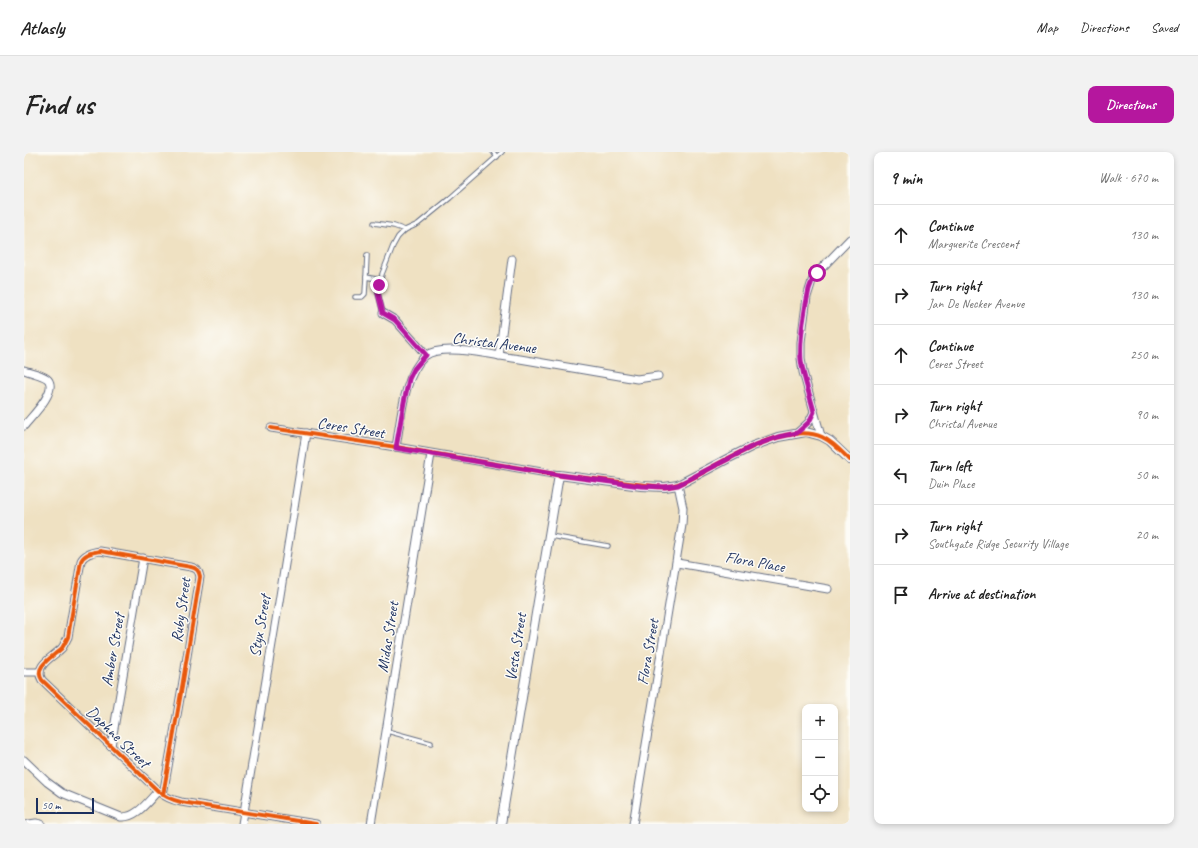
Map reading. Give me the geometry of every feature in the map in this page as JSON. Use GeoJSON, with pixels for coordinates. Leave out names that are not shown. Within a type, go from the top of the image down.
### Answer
{"type":"FeatureCollection","features":[{"type":"Feature","properties":{"kind":"street"},"geometry":{"type":"LineString","coordinates":[[821,436],[803,372],[801,358],[801,342],[807,297],[812,281],[817,273],[850,239]]}},
{"type":"Feature","properties":{"kind":"street"},"geometry":{"type":"LineString","coordinates":[[499,356],[512,258]]}},
{"type":"Feature","properties":{"kind":"street"},"geometry":{"type":"LineString","coordinates":[[383,313],[395,320],[426,355],[414,369],[409,379],[396,448]]}},
{"type":"Feature","properties":{"kind":"street","name":"Christal Avenue"},"geometry":{"type":"LineString","coordinates":[[426,355],[448,350],[499,356],[637,379],[658,376]]}},
{"type":"Feature","properties":{"kind":"street"},"geometry":{"type":"LineString","coordinates":[[24,370],[41,376],[50,382],[50,392],[24,426]]}},
{"type":"Feature","properties":{"kind":"street"},"geometry":{"type":"LineString","coordinates":[[797,433],[809,422],[814,412]]}},
{"type":"Feature","properties":{"kind":"street","name":"Ceres Street"},"geometry":{"type":"LineString","coordinates":[[271,428],[559,475],[641,486],[665,487],[678,485]]}},
{"type":"Feature","properties":{"kind":"street"},"geometry":{"type":"LineString","coordinates":[[678,485],[753,446],[778,437],[797,433],[806,432],[821,436],[836,446],[850,460]]}},
{"type":"Feature","properties":{"kind":"street","name":"Styx Street"},"geometry":{"type":"LineString","coordinates":[[242,824],[306,433]]}},
{"type":"Feature","properties":{"kind":"street","name":"Midas Street"},"geometry":{"type":"LineString","coordinates":[[372,824],[431,454]]}},
{"type":"Feature","properties":{"kind":"street","name":"Vesta Street"},"geometry":{"type":"LineString","coordinates":[[501,824],[559,475]]}},
{"type":"Feature","properties":{"kind":"street","name":"Flora Street"},"geometry":{"type":"LineString","coordinates":[[633,824],[684,516],[682,498],[678,485]]}},
{"type":"Feature","properties":{"kind":"street","name":"Ruby Street"},"geometry":{"type":"LineString","coordinates":[[41,669],[62,648],[68,637],[80,568],[83,558],[91,553],[100,551],[143,558],[193,567],[198,571],[200,577],[182,687],[160,793]]}},
{"type":"Feature","properties":{"kind":"street","name":"Amber Street"},"geometry":{"type":"LineString","coordinates":[[111,746],[143,558]]}},
{"type":"Feature","properties":{"kind":"street","name":"Flora Place"},"geometry":{"type":"LineString","coordinates":[[677,563],[828,589]]}},
{"type":"Feature","properties":{"kind":"street"},"geometry":{"type":"LineString","coordinates":[[24,672],[41,669]]}},
{"type":"Feature","properties":{"kind":"street","name":"Daphne Street"},"geometry":{"type":"LineString","coordinates":[[41,669],[42,680],[160,793],[177,801],[316,824]]}},
{"type":"Feature","properties":{"kind":"street"},"geometry":{"type":"LineString","coordinates":[[24,760],[47,782],[62,793],[117,816],[132,816],[160,793]]}},
{"type":"Feature","properties":{"kind":"street"},"geometry":{"type":"LineString","coordinates":[[30,824],[41,824]]}},
{"type":"Feature","properties":{"kind":"lane"},"geometry":{"type":"LineString","coordinates":[[493,152],[497,157]]}},
{"type":"Feature","properties":{"kind":"lane"},"geometry":{"type":"LineString","coordinates":[[383,313],[378,293],[393,246],[398,237],[405,230],[418,224],[450,198],[502,152]]}},
{"type":"Feature","properties":{"kind":"lane"},"geometry":{"type":"LineString","coordinates":[[374,223],[394,226],[405,230]]}},
{"type":"Feature","properties":{"kind":"lane"},"geometry":{"type":"LineString","coordinates":[[355,297],[362,297],[365,294],[367,255]]}},
{"type":"Feature","properties":{"kind":"lane"},"geometry":{"type":"LineString","coordinates":[[366,277],[381,280]]}},
{"type":"Feature","properties":{"kind":"lane"},"geometry":{"type":"LineString","coordinates":[[549,535],[608,546]]}},
{"type":"Feature","properties":{"kind":"lane"},"geometry":{"type":"LineString","coordinates":[[387,730],[431,743]]}},
{"type":"Feature","properties":{"kind":"cycle path"},"geometry":{"type":"LineString","coordinates":[[271,428],[396,447],[559,475],[662,487],[668,487],[685,482],[732,456],[763,442],[794,434],[809,433],[822,437],[833,444],[850,460]]}},
{"type":"Feature","properties":{"kind":"cycle path"},"geometry":{"type":"LineString","coordinates":[[163,795],[200,575],[193,567],[100,551],[91,553],[86,555],[81,561],[68,637],[62,648],[49,658],[42,666],[40,670],[42,680],[158,791],[161,793],[163,795],[166,797],[181,802],[316,824]]}},
{"type":"Feature","properties":{"kind":"route"},"geometry":{"type":"LineString","coordinates":[[379,285],[378,293],[383,313],[395,320],[426,355],[414,369],[409,379],[396,448],[522,470],[641,486],[665,487],[678,485],[753,446],[778,437],[797,433],[809,422],[814,412],[802,366],[801,342],[807,297],[812,281],[817,273]]}}]}
